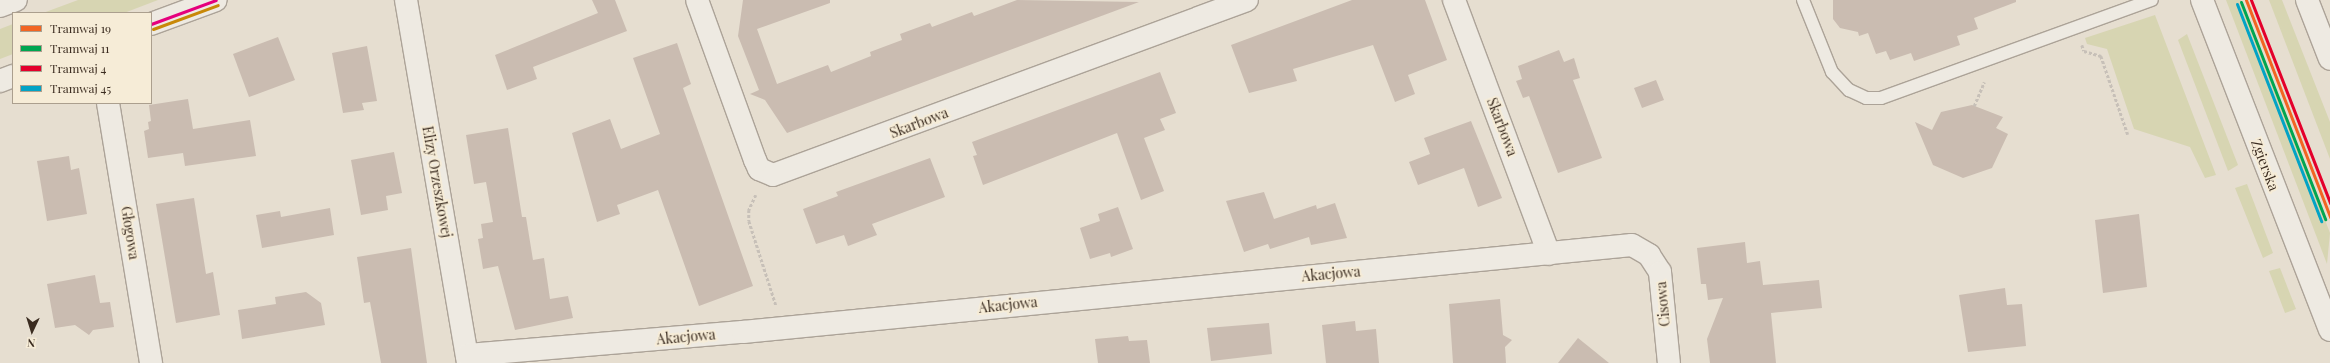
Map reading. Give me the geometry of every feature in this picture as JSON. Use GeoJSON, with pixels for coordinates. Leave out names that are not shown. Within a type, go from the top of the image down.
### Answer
{"type":"FeatureCollection","features":[{"type":"Feature","properties":{"kind":"street"},"geometry":{"type":"LineString","coordinates":[[0,6],[16,0]]}},
{"type":"Feature","properties":{"kind":"street"},"geometry":{"type":"LineString","coordinates":[[152,24],[216,0]]}},
{"type":"Feature","properties":{"kind":"street","name":"Elizy Orzeszkowej"},"geometry":{"type":"LineString","coordinates":[[406,0],[468,359]]}},
{"type":"Feature","properties":{"kind":"street"},"geometry":{"type":"LineString","coordinates":[[697,0],[755,160],[766,173]]}},
{"type":"Feature","properties":{"kind":"street","name":"Skarbowa"},"geometry":{"type":"LineString","coordinates":[[766,173],[782,174],[1248,0]]}},
{"type":"Feature","properties":{"kind":"street","name":"Skarbowa"},"geometry":{"type":"LineString","coordinates":[[1454,0],[1549,254]]}},
{"type":"Feature","properties":{"kind":"street","name":"Zgierska"},"geometry":{"type":"LineString","coordinates":[[2202,0],[2330,330]]}},
{"type":"Feature","properties":{"kind":"street"},"geometry":{"type":"LineString","coordinates":[[2307,0],[2330,59]]}},
{"type":"Feature","properties":{"kind":"street"},"geometry":{"type":"LineString","coordinates":[[0,81],[12,76]]}},
{"type":"Feature","properties":{"kind":"street","name":"Głogowa"},"geometry":{"type":"LineString","coordinates":[[108,104],[151,363]]}},
{"type":"Feature","properties":{"kind":"street","name":"Cisowa"},"geometry":{"type":"LineString","coordinates":[[1549,254],[1632,245],[1648,255],[1660,272],[1669,363]]}},
{"type":"Feature","properties":{"kind":"street","name":"Akacjowa"},"geometry":{"type":"LineString","coordinates":[[468,359],[1549,254]]}},
{"type":"Feature","properties":{"kind":"lane"},"geometry":{"type":"LineString","coordinates":[[1802,0],[1832,72],[1849,90],[1866,98],[1881,98],[2152,0]]}},
{"type":"Feature","properties":{"kind":"path"},"geometry":{"type":"LineString","coordinates":[[2075,28],[2084,51],[2101,56],[2128,135]]}},
{"type":"Feature","properties":{"kind":"path"},"geometry":{"type":"LineString","coordinates":[[766,173],[749,210],[749,221],[783,328]]}},
{"type":"Feature","properties":{"kind":"shaded area"},"geometry":{"type":"Polygon","coordinates":[[[78,0],[158,0],[127,12],[46,12],[78,0]]]}},
{"type":"Feature","properties":{"kind":"shaded area"},"geometry":{"type":"Polygon","coordinates":[[[2226,0],[2241,0],[2330,233],[2327,264],[2226,0]]]}},
{"type":"Feature","properties":{"kind":"shaded area"},"geometry":{"type":"Polygon","coordinates":[[[2269,0],[2282,0],[2330,122],[2330,159],[2269,0]]]}},
{"type":"Feature","properties":{"kind":"shaded area"},"geometry":{"type":"Polygon","coordinates":[[[2155,15],[2216,175],[2205,178],[2190,147],[2134,129],[2107,49],[2087,44],[2085,38],[2155,15]]]}},
{"type":"Feature","properties":{"kind":"shaded area"},"geometry":{"type":"Polygon","coordinates":[[[12,24],[12,54],[0,59],[0,29],[12,24]]]}},
{"type":"Feature","properties":{"kind":"shaded area"},"geometry":{"type":"Polygon","coordinates":[[[2187,34],[2238,165],[2228,171],[2178,40],[2187,34]]]}},
{"type":"Feature","properties":{"kind":"shaded area"},"geometry":{"type":"Polygon","coordinates":[[[2247,184],[2273,253],[2263,258],[2235,188],[2247,184]]]}},
{"type":"Feature","properties":{"kind":"shaded area"},"geometry":{"type":"Polygon","coordinates":[[[2280,268],[2296,309],[2285,313],[2269,271],[2280,268]]]}},
{"type":"Feature","properties":{"kind":"building"},"geometry":{"type":"Polygon","coordinates":[[[592,0],[615,0],[627,31],[533,67],[537,79],[507,90],[495,55],[598,13],[592,0]]]}},
{"type":"Feature","properties":{"kind":"building"},"geometry":{"type":"Polygon","coordinates":[[[743,0],[830,0],[830,3],[757,29],[777,84],[828,65],[831,72],[871,56],[870,52],[902,40],[900,34],[930,23],[932,27],[972,12],[974,16],[1017,0],[1139,2],[787,133],[765,100],[750,94],[759,90],[738,36],[743,0]]]}},
{"type":"Feature","properties":{"kind":"building"},"geometry":{"type":"Polygon","coordinates":[[[1352,0],[1425,0],[1447,60],[1408,75],[1415,94],[1395,102],[1373,45],[1293,69],[1297,81],[1249,93],[1231,45],[1352,0]]]}},
{"type":"Feature","properties":{"kind":"building"},"geometry":{"type":"Polygon","coordinates":[[[1833,0],[2016,0],[2016,2],[1974,18],[1978,29],[1957,36],[1960,45],[1914,61],[1911,53],[1890,60],[1886,51],[1876,54],[1868,33],[1859,36],[1858,32],[1840,28],[1833,19],[1833,0]]]}},
{"type":"Feature","properties":{"kind":"building"},"geometry":{"type":"Polygon","coordinates":[[[278,37],[295,80],[249,97],[233,54],[278,37]]]}},
{"type":"Feature","properties":{"kind":"building"},"geometry":{"type":"Polygon","coordinates":[[[677,43],[691,84],[683,88],[753,286],[699,306],[658,190],[617,205],[620,214],[597,222],[572,133],[610,119],[621,149],[660,134],[633,58],[677,43]]]}},
{"type":"Feature","properties":{"kind":"building"},"geometry":{"type":"Polygon","coordinates":[[[367,46],[377,101],[362,103],[364,110],[343,113],[332,53],[367,46]]]}},
{"type":"Feature","properties":{"kind":"building"},"geometry":{"type":"Polygon","coordinates":[[[1559,50],[1564,62],[1574,58],[1580,78],[1573,80],[1602,158],[1558,173],[1529,96],[1523,98],[1516,81],[1522,79],[1518,66],[1559,50]]]}},
{"type":"Feature","properties":{"kind":"building"},"geometry":{"type":"Polygon","coordinates":[[[1160,72],[1176,113],[1160,119],[1165,130],[1144,138],[1164,191],[1141,200],[1117,133],[983,185],[973,156],[977,155],[972,142],[1160,72]]]}},
{"type":"Feature","properties":{"kind":"building"},"geometry":{"type":"Polygon","coordinates":[[[1656,80],[1664,100],[1642,108],[1634,88],[1656,80]]]}},
{"type":"Feature","properties":{"kind":"building"},"geometry":{"type":"Polygon","coordinates":[[[188,99],[193,129],[250,120],[256,156],[185,166],[183,153],[148,158],[144,131],[149,129],[148,122],[151,121],[149,105],[188,99]]]}},
{"type":"Feature","properties":{"kind":"building"},"geometry":{"type":"Polygon","coordinates":[[[1972,105],[2003,117],[1996,128],[2008,134],[1992,168],[1963,178],[1933,165],[1915,122],[1932,130],[1941,112],[1972,105]]]}},
{"type":"Feature","properties":{"kind":"building"},"geometry":{"type":"Polygon","coordinates":[[[1471,121],[1502,198],[1478,207],[1464,168],[1418,185],[1409,162],[1430,154],[1424,138],[1471,121]]]}},
{"type":"Feature","properties":{"kind":"building"},"geometry":{"type":"Polygon","coordinates":[[[508,128],[522,217],[526,217],[533,260],[544,258],[550,299],[568,296],[573,318],[515,330],[498,266],[483,269],[478,239],[483,238],[481,224],[493,222],[486,182],[474,184],[466,135],[508,128]]]}},
{"type":"Feature","properties":{"kind":"building"},"geometry":{"type":"Polygon","coordinates":[[[394,152],[402,193],[386,196],[388,210],[361,215],[351,160],[394,152]]]}},
{"type":"Feature","properties":{"kind":"building"},"geometry":{"type":"Polygon","coordinates":[[[69,156],[71,170],[79,168],[87,214],[47,221],[37,161],[69,156]]]}},
{"type":"Feature","properties":{"kind":"building"},"geometry":{"type":"Polygon","coordinates":[[[930,158],[945,197],[872,224],[877,235],[848,246],[844,235],[816,244],[803,209],[838,196],[836,192],[930,158]]]}},
{"type":"Feature","properties":{"kind":"building"},"geometry":{"type":"Polygon","coordinates":[[[1264,192],[1274,219],[1316,205],[1317,209],[1335,203],[1347,238],[1311,245],[1309,237],[1270,249],[1268,244],[1244,252],[1226,201],[1264,192]]]}},
{"type":"Feature","properties":{"kind":"building"},"geometry":{"type":"Polygon","coordinates":[[[194,198],[206,274],[213,272],[220,315],[176,323],[156,204],[194,198]]]}},
{"type":"Feature","properties":{"kind":"building"},"geometry":{"type":"Polygon","coordinates":[[[1118,207],[1133,249],[1111,257],[1110,253],[1090,259],[1080,228],[1100,221],[1098,214],[1118,207]]]}},
{"type":"Feature","properties":{"kind":"building"},"geometry":{"type":"Polygon","coordinates":[[[330,208],[334,235],[262,248],[256,215],[280,211],[281,217],[330,208]]]}},
{"type":"Feature","properties":{"kind":"building"},"geometry":{"type":"Polygon","coordinates":[[[2139,214],[2147,287],[2103,293],[2095,220],[2139,214]]]}},
{"type":"Feature","properties":{"kind":"building"},"geometry":{"type":"Polygon","coordinates":[[[1745,242],[1747,263],[1760,261],[1763,285],[1819,280],[1822,308],[1771,313],[1776,363],[1710,363],[1707,339],[1723,298],[1708,300],[1706,284],[1701,284],[1697,248],[1745,242]]]}},
{"type":"Feature","properties":{"kind":"building"},"geometry":{"type":"Polygon","coordinates":[[[411,248],[427,363],[381,363],[370,302],[364,303],[357,257],[411,248]]]}},
{"type":"Feature","properties":{"kind":"building"},"geometry":{"type":"Polygon","coordinates":[[[95,275],[100,303],[110,302],[114,327],[93,330],[89,335],[75,325],[55,328],[47,284],[95,275]]]}},
{"type":"Feature","properties":{"kind":"building"},"geometry":{"type":"Polygon","coordinates":[[[2005,288],[2007,305],[2022,304],[2026,346],[1968,352],[1959,295],[2005,288]]]}},
{"type":"Feature","properties":{"kind":"building"},"geometry":{"type":"Polygon","coordinates":[[[306,292],[321,303],[325,325],[242,339],[238,310],[276,304],[275,297],[306,292]]]}},
{"type":"Feature","properties":{"kind":"building"},"geometry":{"type":"Polygon","coordinates":[[[1500,299],[1503,335],[1512,340],[1505,347],[1506,363],[1453,363],[1449,304],[1500,299]]]}},
{"type":"Feature","properties":{"kind":"building"},"geometry":{"type":"Polygon","coordinates":[[[1355,321],[1356,331],[1376,329],[1379,363],[1326,363],[1322,325],[1355,321]]]}},
{"type":"Feature","properties":{"kind":"building"},"geometry":{"type":"Polygon","coordinates":[[[1269,323],[1272,354],[1211,361],[1207,328],[1269,323]]]}},
{"type":"Feature","properties":{"kind":"building"},"geometry":{"type":"Polygon","coordinates":[[[1128,336],[1129,341],[1147,340],[1150,363],[1098,363],[1095,339],[1128,336]]]}},
{"type":"Feature","properties":{"kind":"building"},"geometry":{"type":"Polygon","coordinates":[[[1578,338],[1609,363],[1558,363],[1578,338]]]}},
{"type":"Feature","properties":{"kind":"tram line","name":"19"},"geometry":{"type":"LineString","coordinates":[[2246,0],[2330,217]]}},
{"type":"Feature","properties":{"kind":"tram line","name":"4"},"geometry":{"type":"LineString","coordinates":[[2251,0],[2330,203]]}},
{"type":"Feature","properties":{"kind":"tram line","name":"11"},"geometry":{"type":"LineString","coordinates":[[2241,2],[2325,219]]}},
{"type":"Feature","properties":{"kind":"tram line","name":"45"},"geometry":{"type":"LineString","coordinates":[[2237,4],[2321,221]]}},
{"type":"Feature","properties":{"kind":"transit line"},"geometry":{"type":"LineString","coordinates":[[152,24],[216,0]]}},
{"type":"Feature","properties":{"kind":"transit line"},"geometry":{"type":"LineString","coordinates":[[153,29],[218,5]]}}]}
